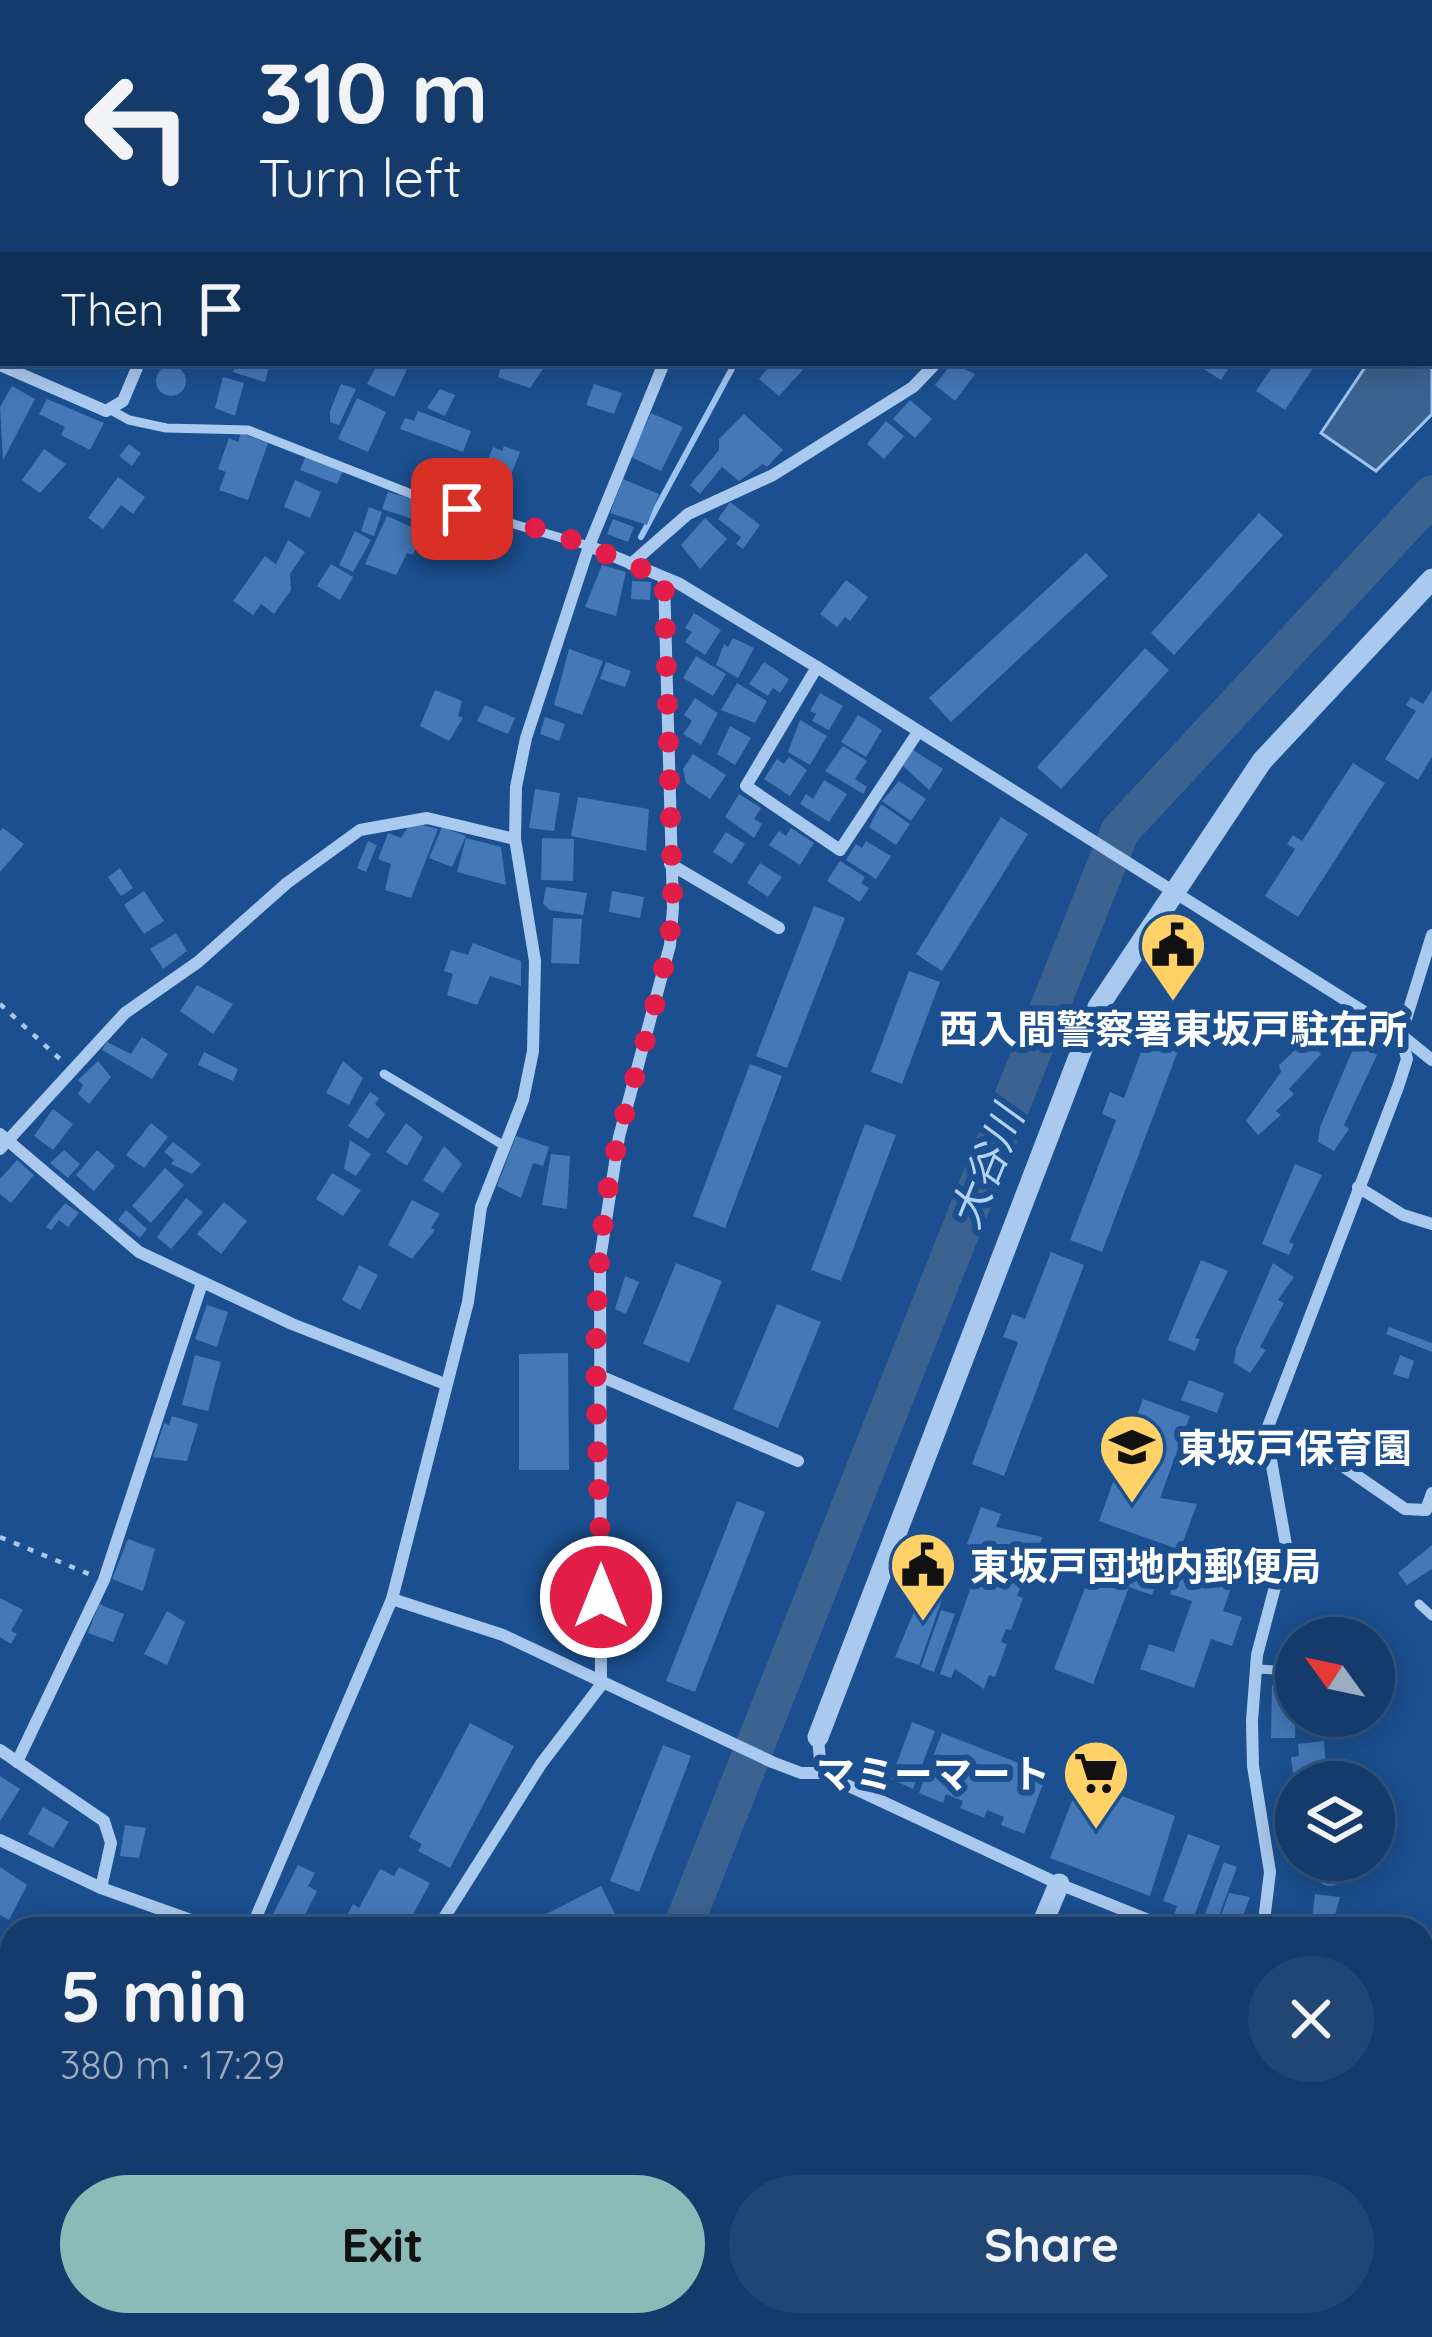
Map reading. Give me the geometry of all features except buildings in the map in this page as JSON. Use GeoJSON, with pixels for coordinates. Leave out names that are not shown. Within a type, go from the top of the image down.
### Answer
{"type":"FeatureCollection","features":[{"type":"Feature","properties":{"kind":"street"},"geometry":{"type":"LineString","coordinates":[[2,366],[109,409],[123,401],[139,366]]}},
{"type":"Feature","properties":{"kind":"street"},"geometry":{"type":"LineString","coordinates":[[256,1917],[392,1599],[468,1302],[482,1207],[523,1100],[537,999],[514,839],[516,787],[526,738],[589,546],[663,366]]}},
{"type":"Feature","properties":{"kind":"street"},"geometry":{"type":"LineString","coordinates":[[632,564],[688,514],[773,475],[913,387],[933,366]]}},
{"type":"Feature","properties":{"kind":"street"},"geometry":{"type":"LineString","coordinates":[[589,546],[664,578],[817,667],[1401,1035],[1432,1060]]}},
{"type":"Feature","properties":{"kind":"street"},"geometry":{"type":"LineString","coordinates":[[445,1917],[541,1764],[601,1685],[599,1259],[606,1201],[670,944],[664,578]]}},
{"type":"Feature","properties":{"kind":"street"},"geometry":{"type":"LineString","coordinates":[[821,1773],[818,1737],[1087,1030],[1262,760],[1432,578]]}},
{"type":"Feature","properties":{"kind":"street"},"geometry":{"type":"LineString","coordinates":[[817,667],[746,785],[840,850],[918,732]]}},
{"type":"Feature","properties":{"kind":"street"},"geometry":{"type":"LineString","coordinates":[[446,1384],[139,1252],[2,1141],[125,1013],[198,962],[287,883],[359,830],[427,818],[514,839]]}},
{"type":"Feature","properties":{"kind":"street"},"geometry":{"type":"LineString","coordinates":[[670,864],[778,928]]}},
{"type":"Feature","properties":{"kind":"street"},"geometry":{"type":"LineString","coordinates":[[1264,1917],[1270,1872],[1253,1766],[1256,1669],[1286,1545],[1267,1432],[1402,1073],[1406,1059],[1401,1035],[1432,935]]}},
{"type":"Feature","properties":{"kind":"street"},"geometry":{"type":"LineString","coordinates":[[1358,1187],[1403,1215],[1432,1224]]}},
{"type":"Feature","properties":{"kind":"street"},"geometry":{"type":"LineString","coordinates":[[17,1762],[104,1580],[202,1283]]}},
{"type":"Feature","properties":{"kind":"street"},"geometry":{"type":"LineString","coordinates":[[600,1376],[798,1461]]}},
{"type":"Feature","properties":{"kind":"street"},"geometry":{"type":"LineString","coordinates":[[1267,1432],[1292,1431],[1406,1509],[1426,1510],[1432,1493]]}},
{"type":"Feature","properties":{"kind":"street"},"geometry":{"type":"LineString","coordinates":[[392,1599],[503,1635],[772,1762],[801,1773],[821,1773],[1059,1885],[1140,1917]]}},
{"type":"Feature","properties":{"kind":"street"},"geometry":{"type":"LineString","coordinates":[[0,1750],[104,1821],[111,1844],[100,1888]]}},
{"type":"Feature","properties":{"kind":"street"},"geometry":{"type":"LineString","coordinates":[[0,1840],[100,1888],[182,1917]]}},
{"type":"Feature","properties":{"kind":"street"},"geometry":{"type":"LineString","coordinates":[[1045,1917],[1059,1885]]}},
{"type":"Feature","properties":{"kind":"lane"},"geometry":{"type":"LineString","coordinates":[[109,409],[128,420],[166,428],[248,430],[414,495],[589,546]]}},
{"type":"Feature","properties":{"kind":"lane"},"geometry":{"type":"LineString","coordinates":[[384,1074],[503,1145]]}},
{"type":"Feature","properties":{"kind":"lane"},"geometry":{"type":"LineString","coordinates":[[1419,1604],[1432,1616]]}},
{"type":"Feature","properties":{"kind":"lane"},"geometry":{"type":"LineString","coordinates":[[1256,1669],[1275,1670]]}},
{"type":"Feature","properties":{"kind":"path"},"geometry":{"type":"LineString","coordinates":[[0,1004],[70,1068]]}},
{"type":"Feature","properties":{"kind":"path"},"geometry":{"type":"LineString","coordinates":[[0,1537],[104,1580]]}},
{"type":"Feature","properties":{"kind":"water"},"geometry":{"type":"Polygon","coordinates":[[[1366,366],[1432,366],[1432,414],[1376,471],[1321,433],[1366,366]]]}},
{"type":"Feature","properties":{"kind":"waterway"},"geometry":{"type":"LineString","coordinates":[[641,537],[733,366]]}},
{"type":"Feature","properties":{"kind":"waterway","name":"大谷川"},"geometry":{"type":"LineString","coordinates":[[687,1917],[1120,831],[1432,495]]}},
{"type":"Feature","properties":{"kind":"place","name":"西入間警察署東坂戸駐在所"},"geometry":{"type":"Point","coordinates":[1173,1004]}},
{"type":"Feature","properties":{"kind":"place","name":"東坂戸保育園"},"geometry":{"type":"Point","coordinates":[1132,1506]}},
{"type":"Feature","properties":{"kind":"place","name":"東坂戸団地内郵便局"},"geometry":{"type":"Point","coordinates":[923,1624]}},
{"type":"Feature","properties":{"kind":"place","name":"マミーマート"},"geometry":{"type":"Point","coordinates":[1096,1832]}},
{"type":"Feature","properties":{"kind":"route"},"geometry":{"type":"LineString","coordinates":[[462,509],[555,533],[664,578],[673,908],[670,944],[619,1137],[599,1259],[601,1597]]}}]}
